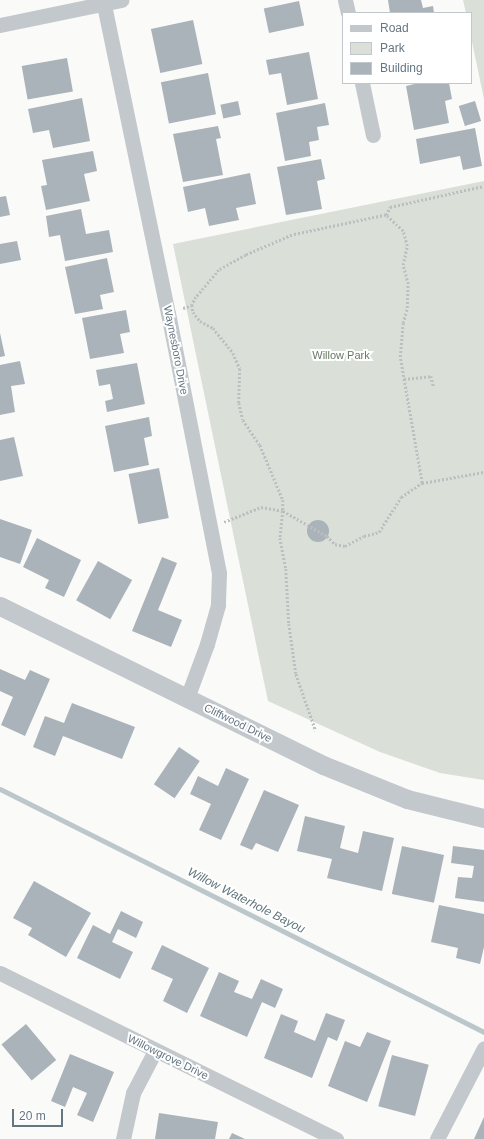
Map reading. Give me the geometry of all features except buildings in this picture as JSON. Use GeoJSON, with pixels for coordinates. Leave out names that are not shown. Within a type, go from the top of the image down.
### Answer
{"type":"FeatureCollection","features":[{"type":"Feature","properties":{"kind":"street"},"geometry":{"type":"LineString","coordinates":[[0,25],[104,2],[121,0]]}},
{"type":"Feature","properties":{"kind":"street"},"geometry":{"type":"LineString","coordinates":[[345,0],[348,12]]}},
{"type":"Feature","properties":{"kind":"street","name":"Waynesboro Drive"},"geometry":{"type":"LineString","coordinates":[[104,2],[212,528],[219,573],[218,605],[207,644],[187,698]]}},
{"type":"Feature","properties":{"kind":"street"},"geometry":{"type":"LineString","coordinates":[[362,84],[373,135]]}},
{"type":"Feature","properties":{"kind":"street","name":"Cliffwood Drive"},"geometry":{"type":"LineString","coordinates":[[0,606],[360,781],[407,800],[484,818]]}},
{"type":"Feature","properties":{"kind":"street","name":"Willowgrove Drive"},"geometry":{"type":"LineString","coordinates":[[0,973],[155,1051],[336,1139]]}},
{"type":"Feature","properties":{"kind":"street"},"geometry":{"type":"LineString","coordinates":[[124,1139],[133,1093],[155,1051]]}},
{"type":"Feature","properties":{"kind":"street"},"geometry":{"type":"LineString","coordinates":[[437,1139],[481,1055]]}},
{"type":"Feature","properties":{"kind":"path"},"geometry":{"type":"LineString","coordinates":[[386,216],[390,207],[484,186]]}},
{"type":"Feature","properties":{"kind":"path"},"geometry":{"type":"LineString","coordinates":[[386,216],[403,231],[407,246],[403,265],[408,284],[407,308],[401,342],[404,379],[422,483]]}},
{"type":"Feature","properties":{"kind":"path"},"geometry":{"type":"LineString","coordinates":[[316,731],[296,674],[286,569],[280,538],[283,500],[270,466],[243,420],[239,403],[240,369],[233,353],[213,328],[200,321],[193,312],[192,305],[196,297],[219,270],[246,255],[292,235],[386,216]]}},
{"type":"Feature","properties":{"kind":"path"},"geometry":{"type":"LineString","coordinates":[[404,379],[432,376],[434,388]]}},
{"type":"Feature","properties":{"kind":"path"},"geometry":{"type":"LineString","coordinates":[[212,528],[245,511],[261,507],[283,511],[326,536],[335,544],[345,546],[364,536],[379,532],[400,497],[422,483],[484,472]]}},
{"type":"Feature","properties":{"kind":"green space"},"geometry":{"type":"Polygon","coordinates":[[[463,0],[484,0],[484,99],[472,42],[472,12],[466,12],[463,0]]]}},
{"type":"Feature","properties":{"kind":"green space","name":"Willow Park"},"geometry":{"type":"Polygon","coordinates":[[[484,181],[484,780],[440,773],[380,752],[268,701],[173,244],[484,181]]]}},
{"type":"Feature","properties":{"kind":"waterway","name":"Willow Waterhole Bayou"},"geometry":{"type":"LineString","coordinates":[[0,789],[484,1032]]}}]}
